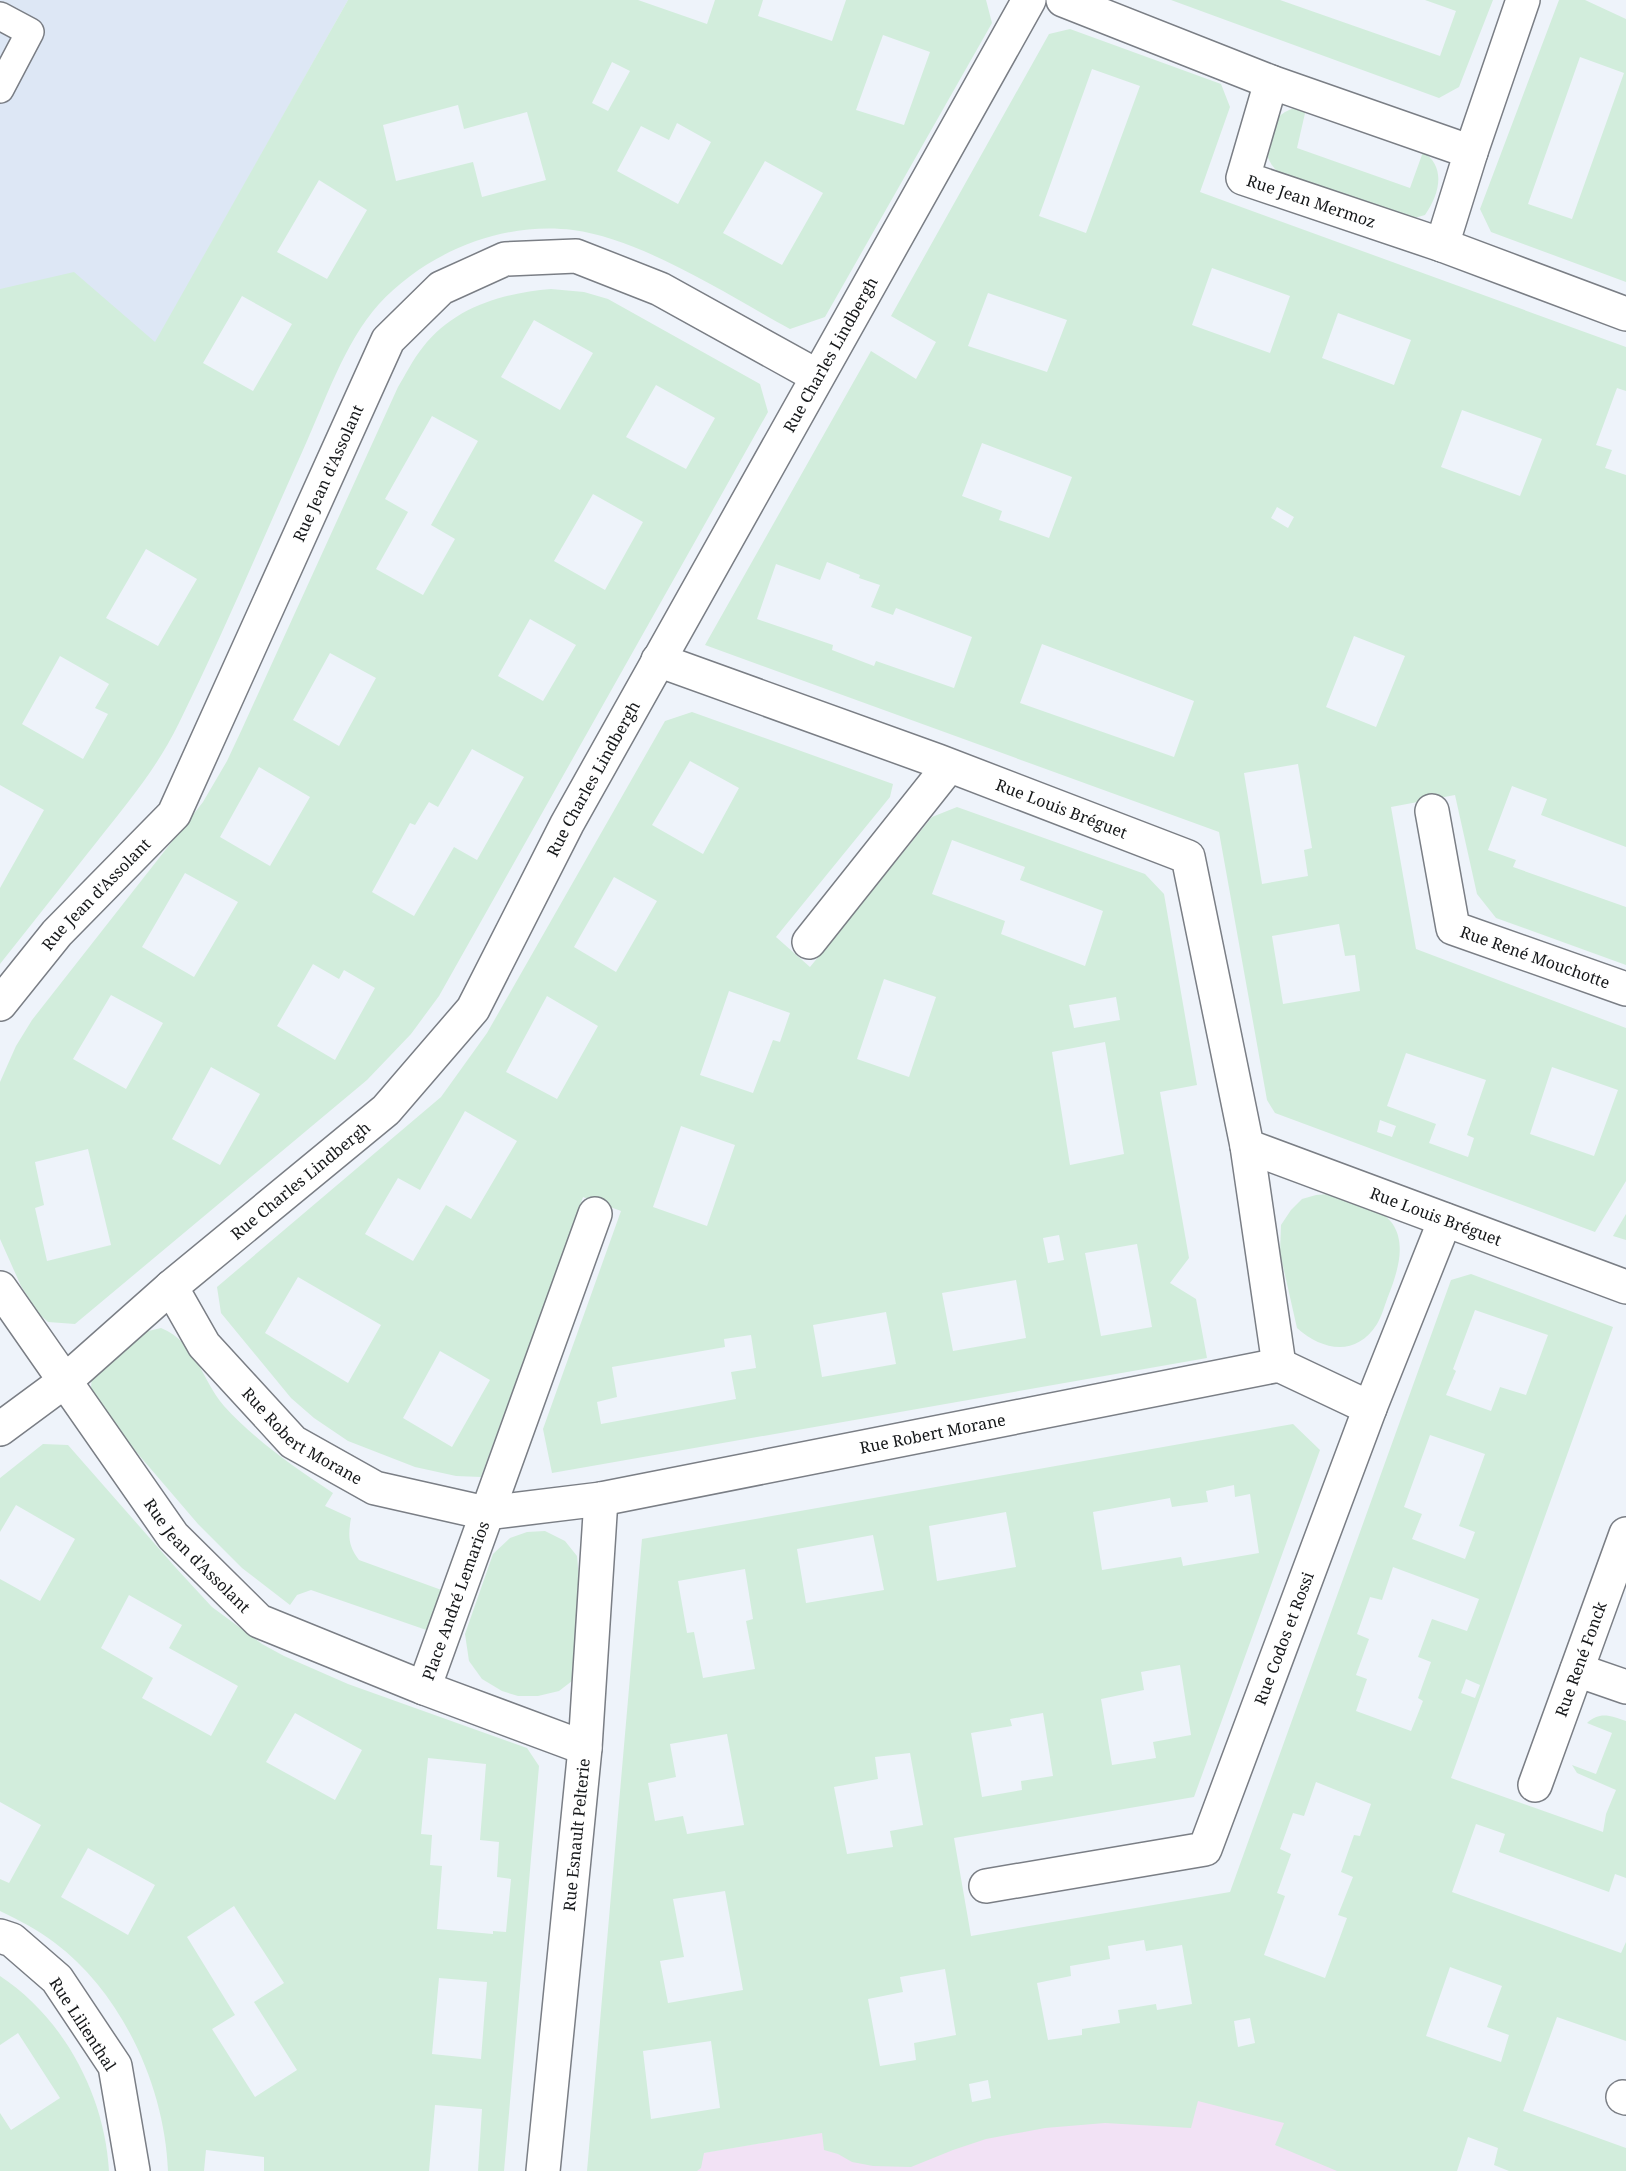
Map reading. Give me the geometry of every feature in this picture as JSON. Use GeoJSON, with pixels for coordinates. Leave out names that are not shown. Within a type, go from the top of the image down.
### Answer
{"type":"FeatureCollection","features":[{"type":"Feature","properties":{"kind":"street","name":"Rue Charles Lindbergh"},"geometry":{"type":"LineString","coordinates":[[0,1428],[65,1381],[171,1287],[386,1110],[473,1009],[567,824],[1029,0]]}},
{"type":"Feature","properties":{"kind":"street"},"geometry":{"type":"LineString","coordinates":[[1063,0],[1271,82],[1471,152]]}},
{"type":"Feature","properties":{"kind":"street"},"geometry":{"type":"LineString","coordinates":[[1442,245],[1523,0]]}},
{"type":"Feature","properties":{"kind":"street","name":"Rue Jean Mermoz"},"geometry":{"type":"LineString","coordinates":[[1271,82],[1243,178],[1442,245],[1626,314]]}},
{"type":"Feature","properties":{"kind":"street","name":"Rue Jean d'Assolant"},"geometry":{"type":"LineString","coordinates":[[0,1004],[57,933],[174,814],[388,340],[441,288],[505,259],[576,256],[660,289],[817,376]]}},
{"type":"Feature","properties":{"kind":"street","name":"Rue Louis Bréguet"},"geometry":{"type":"LineString","coordinates":[[658,660],[949,766],[1188,857],[1247,1146],[1279,1365]]}},
{"type":"Feature","properties":{"kind":"street"},"geometry":{"type":"LineString","coordinates":[[809,942],[949,766]]}},
{"type":"Feature","properties":{"kind":"street","name":"Rue René Mouchotte"},"geometry":{"type":"LineString","coordinates":[[1432,811],[1453,928],[1626,988]]}},
{"type":"Feature","properties":{"kind":"street","name":"Rue Louis Bréguet"},"geometry":{"type":"LineString","coordinates":[[1247,1146],[1626,1287]]}},
{"type":"Feature","properties":{"kind":"street"},"geometry":{"type":"LineString","coordinates":[[486,1513],[594,1214]]}},
{"type":"Feature","properties":{"kind":"street","name":"Rue Codos et Rossi"},"geometry":{"type":"LineString","coordinates":[[986,1886],[1205,1848],[1370,1408],[1445,1220]]}},
{"type":"Feature","properties":{"kind":"street","name":"Rue Robert Morane"},"geometry":{"type":"LineString","coordinates":[[171,1287],[204,1345],[293,1442],[375,1488],[486,1513],[601,1499],[1279,1365]]}},
{"type":"Feature","properties":{"kind":"street","name":"Rue Jean d'Assolant"},"geometry":{"type":"LineString","coordinates":[[0,1288],[173,1536],[260,1621],[424,1688],[585,1748]]}},
{"type":"Feature","properties":{"kind":"street"},"geometry":{"type":"LineString","coordinates":[[1279,1365],[1370,1408]]}},
{"type":"Feature","properties":{"kind":"street","name":"Rue Esnault Pelterie"},"geometry":{"type":"LineString","coordinates":[[543,2171],[585,1748],[601,1499]]}},
{"type":"Feature","properties":{"kind":"street","name":"Place André Lemarios"},"geometry":{"type":"LineString","coordinates":[[424,1688],[486,1513]]}},
{"type":"Feature","properties":{"kind":"street","name":"Rue René Fonck"},"geometry":{"type":"LineString","coordinates":[[1535,1785],[1626,1534]]}},
{"type":"Feature","properties":{"kind":"street"},"geometry":{"type":"LineString","coordinates":[[1577,1670],[1626,1687]]}},
{"type":"Feature","properties":{"kind":"street","name":"Rue Lilienthal"},"geometry":{"type":"LineString","coordinates":[[0,1936],[12,1940],[57,1979],[115,2066],[133,2171]]}},
{"type":"Feature","properties":{"kind":"lane"},"geometry":{"type":"LineString","coordinates":[[0,16],[30,32],[0,89]]}},
{"type":"Feature","properties":{"kind":"shaded area"},"geometry":{"type":"Polygon","coordinates":[[[0,0],[348,0],[0,620],[0,0]]]}},
{"type":"Feature","properties":{"kind":"shaded area"},"geometry":{"type":"Polygon","coordinates":[[[1355,2042],[1376,2171],[598,2171],[1130,2080],[1355,2042]]]}},
{"type":"Feature","properties":{"kind":"green space"},"geometry":{"type":"Polygon","coordinates":[[[348,0],[638,0],[707,24],[715,0],[763,0],[758,16],[832,41],[846,0],[986,0],[992,23],[825,317],[790,329],[656,256],[600,235],[547,228],[520,230],[494,236],[443,255],[420,269],[379,304],[345,355],[227,622],[170,739],[132,797],[0,964],[0,888],[44,810],[0,785],[0,289],[74,272],[155,342],[348,0]],[[883,35],[856,110],[904,125],[930,52],[883,35]],[[612,62],[592,103],[608,111],[630,71],[612,62]],[[458,105],[383,125],[396,181],[473,162],[482,197],[546,180],[527,112],[464,129],[458,105]],[[677,123],[669,140],[641,126],[617,171],[678,204],[711,142],[677,123]],[[765,161],[723,233],[782,265],[823,193],[765,161]],[[319,180],[277,252],[327,279],[367,210],[319,180]],[[242,296],[203,363],[253,391],[292,324],[242,296]],[[146,549],[106,618],[158,646],[197,579],[146,549]],[[60,656],[22,724],[83,759],[108,714],[95,708],[109,684],[60,656]]]}},
{"type":"Feature","properties":{"kind":"green space"},"geometry":{"type":"Polygon","coordinates":[[[1171,0],[1280,0],[1440,56],[1456,11],[1425,0],[1493,0],[1459,87],[1439,98],[1171,0]]]}},
{"type":"Feature","properties":{"kind":"green space"},"geometry":{"type":"Polygon","coordinates":[[[1559,0],[1585,0],[1626,19],[1626,282],[1491,232],[1480,209],[1559,0]],[[1580,57],[1528,204],[1572,219],[1624,73],[1580,57]]]}},
{"type":"Feature","properties":{"kind":"green space"},"geometry":{"type":"Polygon","coordinates":[[[1070,29],[1221,84],[1230,107],[1200,192],[1626,347],[1626,391],[1617,388],[1596,445],[1612,450],[1605,468],[1626,475],[1626,847],[1541,815],[1547,799],[1512,786],[1488,850],[1516,860],[1513,867],[1626,907],[1626,965],[1496,918],[1477,894],[1455,795],[1391,807],[1416,949],[1626,1028],[1626,1181],[1595,1232],[1275,1113],[1267,1100],[1219,832],[705,645],[871,351],[916,379],[936,342],[891,316],[1049,34],[1070,29]],[[1092,69],[1039,216],[1086,233],[1140,86],[1092,69]],[[1212,268],[1192,325],[1270,353],[1290,296],[1212,268]],[[988,293],[968,346],[1047,372],[1067,320],[988,293]],[[1338,313],[1322,358],[1394,385],[1411,340],[1338,313]],[[1462,410],[1441,467],[1520,496],[1542,439],[1462,410]],[[982,443],[962,496],[1002,511],[999,520],[1049,538],[1072,477],[982,443]],[[1277,507],[1271,518],[1288,528],[1294,517],[1277,507]],[[827,562],[820,580],[776,564],[757,619],[833,645],[832,650],[874,666],[876,661],[954,688],[972,637],[896,608],[893,615],[871,607],[880,585],[859,578],[860,575],[827,562]],[[1354,636],[1326,707],[1376,727],[1405,656],[1354,636]],[[1042,644],[1020,703],[1174,757],[1194,701],[1042,644]],[[1298,764],[1244,773],[1262,884],[1308,876],[1304,850],[1312,848],[1298,764]],[[1339,924],[1272,936],[1283,1004],[1360,991],[1355,955],[1345,956],[1339,924]],[[1406,1053],[1387,1106],[1436,1124],[1429,1143],[1468,1157],[1474,1138],[1467,1135],[1486,1080],[1406,1053]],[[1552,1067],[1530,1134],[1594,1156],[1618,1090],[1552,1067]],[[1380,1120],[1377,1132],[1392,1137],[1396,1126],[1380,1120]]]}},
{"type":"Feature","properties":{"kind":"green space"},"geometry":{"type":"Polygon","coordinates":[[[1298,107],[1306,109],[1297,148],[1410,188],[1423,152],[1431,158],[1438,173],[1438,182],[1434,199],[1425,215],[1407,220],[1278,172],[1268,156],[1269,137],[1279,117],[1298,107]]]}},
{"type":"Feature","properties":{"kind":"green space"},"geometry":{"type":"Polygon","coordinates":[[[551,289],[584,292],[608,299],[760,384],[768,412],[439,996],[411,1034],[367,1080],[75,1324],[48,1322],[39,1314],[21,1286],[0,1239],[0,1082],[16,1046],[32,1020],[203,802],[227,761],[398,387],[416,356],[435,333],[464,312],[498,299],[551,289]],[[534,320],[501,377],[560,410],[593,353],[534,320]],[[656,385],[626,437],[686,469],[715,418],[656,385]],[[432,416],[385,499],[408,512],[376,569],[423,595],[455,539],[431,525],[478,441],[432,416]],[[593,494],[554,561],[605,590],[643,522],[593,494]],[[530,619],[498,676],[543,701],[576,645],[530,619]],[[330,653],[293,720],[339,746],[376,678],[330,653]],[[472,749],[438,807],[429,802],[415,825],[410,823],[372,892],[414,916],[454,847],[477,860],[524,777],[472,749]],[[259,767],[220,837],[270,866],[310,797],[259,767]],[[185,873],[142,947],[194,977],[238,902],[185,873]],[[313,964],[277,1026],[335,1060],[375,988],[344,970],[339,979],[313,964]],[[111,995],[73,1059],[126,1089],[163,1023],[111,995]],[[211,1067],[172,1139],[220,1165],[260,1094],[211,1067]],[[88,1149],[35,1162],[44,1205],[35,1208],[47,1261],[111,1245],[88,1149]]]}},
{"type":"Feature","properties":{"kind":"green space"},"geometry":{"type":"Polygon","coordinates":[[[692,712],[893,784],[890,797],[776,937],[810,967],[932,817],[957,807],[1145,874],[1164,894],[1197,1085],[1160,1092],[1189,1258],[1170,1283],[1196,1299],[1207,1358],[552,1473],[543,1429],[621,1211],[583,1197],[481,1477],[456,1476],[415,1467],[348,1441],[314,1418],[291,1398],[221,1313],[217,1287],[441,1097],[487,1033],[665,721],[692,712]],[[690,761],[652,825],[703,854],[739,788],[690,761]],[[952,840],[932,894],[1005,921],[1001,934],[1085,966],[1103,911],[1020,880],[1025,867],[952,840]],[[614,877],[574,947],[616,972],[657,901],[614,877]],[[884,979],[857,1059],[909,1077],[936,997],[884,979]],[[729,991],[700,1075],[753,1093],[773,1040],[780,1042],[790,1013],[729,991]],[[547,996],[506,1072],[557,1099],[598,1026],[547,996]],[[1116,997],[1069,1005],[1074,1028],[1120,1020],[1116,997]],[[1105,1042],[1052,1052],[1070,1165],[1124,1154],[1105,1042]],[[465,1111],[420,1190],[398,1178],[365,1234],[413,1261],[446,1205],[471,1219],[517,1141],[465,1111]],[[681,1126],[653,1207],[707,1226],[735,1145],[681,1126]],[[1059,1235],[1043,1238],[1048,1263],[1064,1260],[1059,1235]],[[1137,1244],[1085,1253],[1101,1336],[1152,1327],[1137,1244]],[[298,1277],[265,1333],[348,1383],[381,1325],[298,1277]],[[1016,1280],[942,1293],[953,1351],[1026,1338],[1016,1280]],[[886,1312],[813,1325],[822,1377],[896,1364],[886,1312]],[[751,1335],[724,1339],[725,1347],[612,1367],[617,1397],[597,1402],[601,1424],[736,1399],[731,1372],[756,1368],[751,1335]],[[440,1351],[403,1418],[452,1447],[490,1380],[440,1351]]]}},
{"type":"Feature","properties":{"kind":"green space"},"geometry":{"type":"Polygon","coordinates":[[[1329,1194],[1371,1207],[1386,1217],[1397,1231],[1400,1249],[1395,1277],[1377,1324],[1369,1335],[1359,1342],[1339,1347],[1318,1342],[1297,1328],[1280,1253],[1281,1225],[1291,1210],[1302,1199],[1329,1194]]]}},
{"type":"Feature","properties":{"kind":"green space"},"geometry":{"type":"Polygon","coordinates":[[[1626,1214],[1626,1240],[1613,1236],[1626,1214]]]}},
{"type":"Feature","properties":{"kind":"green space"},"geometry":{"type":"Polygon","coordinates":[[[1471,1274],[1613,1327],[1451,1778],[1603,1832],[1606,1814],[1616,1790],[1577,1773],[1572,1765],[1596,1774],[1612,1733],[1587,1723],[1601,1716],[1626,1721],[1626,1878],[1615,1874],[1609,1892],[1499,1852],[1505,1834],[1476,1824],[1452,1892],[1621,1953],[1626,1942],[1626,2041],[1557,2017],[1523,2111],[1626,2148],[1626,2171],[1509,2171],[1494,2165],[1498,2148],[1468,2137],[1457,2171],[1337,2171],[1275,2145],[1284,2123],[1198,2101],[1191,2128],[1105,2123],[1045,2128],[986,2139],[911,2167],[873,2166],[852,2162],[838,2154],[824,2150],[822,2133],[704,2153],[701,2168],[697,2171],[587,2171],[642,1539],[1293,1424],[1320,1450],[1194,1797],[954,1838],[971,1936],[1230,1892],[1451,1280],[1471,1274]],[[1475,1310],[1446,1395],[1491,1411],[1500,1387],[1526,1395],[1548,1335],[1475,1310]],[[1430,1435],[1404,1507],[1422,1514],[1412,1539],[1465,1559],[1475,1532],[1459,1526],[1485,1454],[1430,1435]],[[1234,1485],[1206,1491],[1208,1502],[1172,1507],[1170,1498],[1093,1512],[1102,1570],[1181,1557],[1183,1566],[1259,1553],[1250,1494],[1235,1497],[1234,1485]],[[1006,1512],[929,1526],[937,1581],[1016,1567],[1006,1512]],[[873,1535],[797,1549],[806,1603],[884,1590],[873,1535]],[[1393,1567],[1382,1600],[1370,1597],[1357,1634],[1369,1639],[1356,1675],[1367,1679],[1356,1711],[1411,1731],[1423,1701],[1418,1698],[1431,1662],[1418,1657],[1432,1619],[1467,1631],[1479,1599],[1393,1567]],[[745,1569],[678,1581],[687,1633],[694,1632],[703,1678],[755,1669],[746,1621],[753,1619],[745,1569]],[[1180,1665],[1141,1672],[1144,1690],[1101,1699],[1112,1765],[1156,1758],[1153,1742],[1191,1735],[1180,1665]],[[1466,1679],[1461,1693],[1475,1698],[1480,1685],[1466,1679]],[[1043,1713],[1010,1719],[1012,1726],[971,1733],[982,1797],[1022,1790],[1021,1781],[1053,1776],[1043,1713]],[[727,1734],[670,1744],[676,1777],[648,1783],[655,1821],[683,1816],[687,1834],[744,1825],[727,1734]],[[910,1753],[875,1757],[878,1779],[834,1787],[847,1854],[893,1847],[890,1831],[923,1825],[910,1753]],[[1316,1782],[1304,1816],[1293,1813],[1280,1849],[1291,1854],[1277,1893],[1285,1896],[1264,1955],[1325,1978],[1347,1918],[1338,1915],[1353,1877],[1341,1872],[1354,1835],[1360,1836],[1371,1804],[1316,1782]],[[725,1891],[673,1899],[684,1957],[660,1961],[668,2003],[743,1990],[725,1891]],[[1144,1940],[1108,1946],[1110,1959],[1070,1966],[1071,1976],[1037,1983],[1048,2040],[1082,2035],[1082,2029],[1120,2023],[1118,2010],[1156,2004],[1157,2010],[1192,2004],[1182,1945],[1146,1951],[1144,1940]],[[1450,1967],[1426,2036],[1501,2062],[1509,2035],[1487,2027],[1502,1986],[1450,1967]],[[945,1969],[900,1977],[903,1992],[868,1999],[880,2066],[916,2060],[914,2043],[956,2035],[945,1969]],[[1250,2018],[1234,2021],[1238,2047],[1255,2043],[1250,2018]],[[711,2041],[643,2051],[651,2119],[720,2108],[711,2041]],[[988,2080],[969,2084],[972,2102],[991,2098],[988,2080]]]}},
{"type":"Feature","properties":{"kind":"green space"},"geometry":{"type":"Polygon","coordinates":[[[161,1328],[183,1343],[191,1352],[216,1396],[236,1419],[276,1453],[333,1493],[325,1506],[351,1518],[350,1540],[359,1560],[447,1592],[435,1633],[311,1590],[297,1595],[290,1605],[242,1568],[198,1524],[96,1405],[91,1388],[92,1374],[136,1334],[161,1328]]]}},
{"type":"Feature","properties":{"kind":"green space"},"geometry":{"type":"Polygon","coordinates":[[[43,1444],[68,1445],[212,1607],[262,1644],[348,1684],[527,1748],[539,1766],[504,2171],[478,2171],[482,2109],[435,2105],[429,2171],[264,2171],[264,2157],[206,2150],[204,2171],[168,2171],[159,2108],[136,2045],[120,2016],[101,1988],[55,1943],[0,1911],[0,1879],[9,1883],[41,1825],[0,1802],[0,1579],[40,1601],[75,1539],[16,1505],[0,1532],[0,1478],[43,1444]],[[129,1595],[101,1648],[153,1678],[142,1698],[211,1736],[238,1686],[169,1648],[182,1625],[129,1595]],[[295,1713],[266,1762],[335,1800],[362,1750],[295,1713]],[[428,1758],[421,1834],[432,1835],[430,1865],[442,1866],[437,1929],[493,1934],[493,1931],[506,1932],[511,1879],[497,1877],[499,1842],[480,1840],[486,1764],[428,1758]],[[88,1848],[61,1897],[128,1935],[155,1885],[88,1848]],[[234,1906],[187,1937],[235,2015],[212,2029],[255,2097],[297,2070],[254,2002],[284,1983],[234,1906]],[[439,1978],[432,2054],[481,2059],[487,1982],[439,1978]]]}},
{"type":"Feature","properties":{"kind":"green space"},"geometry":{"type":"Polygon","coordinates":[[[545,1531],[565,1541],[577,1556],[579,1579],[575,1667],[572,1681],[559,1691],[538,1696],[518,1696],[502,1691],[482,1679],[469,1661],[465,1634],[493,1554],[510,1538],[527,1532],[545,1531]]]}},
{"type":"Feature","properties":{"kind":"green space"},"geometry":{"type":"Polygon","coordinates":[[[0,1976],[23,1993],[43,2014],[62,2036],[77,2061],[90,2087],[99,2115],[106,2143],[109,2171],[0,2171],[0,2113],[11,2130],[60,2098],[18,2033],[0,2045],[0,1976]]]}}]}
